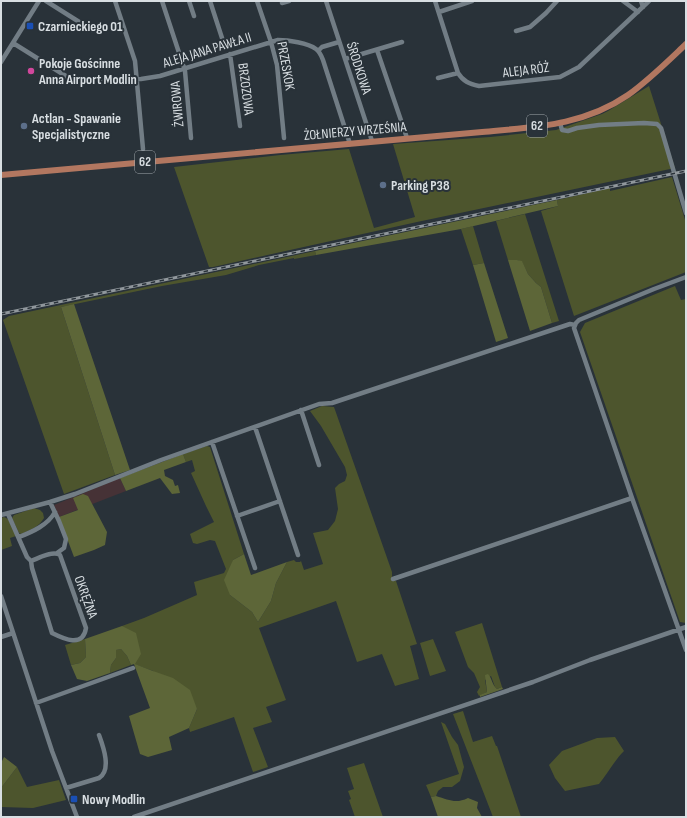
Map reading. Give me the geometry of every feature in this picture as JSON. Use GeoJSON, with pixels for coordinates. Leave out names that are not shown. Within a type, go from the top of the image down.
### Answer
{"type":"FeatureCollection","features":[{"type":"Feature","properties":{"kind":"main road","name":"ŻOŁNIERZY WRZEŚNIA"},"geometry":{"type":"LineString","coordinates":[[1,175],[350,144],[560,123],[599,111],[628,95],[642,85],[686,44]]}},
{"type":"Feature","properties":{"kind":"street"},"geometry":{"type":"LineString","coordinates":[[1,62],[39,1]]}},
{"type":"Feature","properties":{"kind":"street"},"geometry":{"type":"LineString","coordinates":[[46,1],[92,30],[100,31],[122,23]]}},
{"type":"Feature","properties":{"kind":"street"},"geometry":{"type":"LineString","coordinates":[[115,1],[135,61],[143,149]]}},
{"type":"Feature","properties":{"kind":"street","name":"ŻWIROWA"},"geometry":{"type":"LineString","coordinates":[[162,1],[187,82],[191,138]]}},
{"type":"Feature","properties":{"kind":"street"},"geometry":{"type":"LineString","coordinates":[[189,1],[194,16]]}},
{"type":"Feature","properties":{"kind":"street"},"geometry":{"type":"LineString","coordinates":[[210,1],[222,38]]}},
{"type":"Feature","properties":{"kind":"street","name":"PRZESKOK"},"geometry":{"type":"LineString","coordinates":[[256,1],[271,42],[277,65],[284,138]]}},
{"type":"Feature","properties":{"kind":"street"},"geometry":{"type":"LineString","coordinates":[[282,3],[289,1]]}},
{"type":"Feature","properties":{"kind":"street","name":"ŚRODKOWA"},"geometry":{"type":"LineString","coordinates":[[326,1],[372,141]]}},
{"type":"Feature","properties":{"kind":"street"},"geometry":{"type":"LineString","coordinates":[[435,1],[458,73],[438,78]]}},
{"type":"Feature","properties":{"kind":"street"},"geometry":{"type":"LineString","coordinates":[[439,12],[472,1]]}},
{"type":"Feature","properties":{"kind":"street"},"geometry":{"type":"LineString","coordinates":[[516,31],[530,27],[557,1]]}},
{"type":"Feature","properties":{"kind":"street"},"geometry":{"type":"LineString","coordinates":[[623,1],[638,12]]}},
{"type":"Feature","properties":{"kind":"street"},"geometry":{"type":"LineString","coordinates":[[641,1],[643,7]]}},
{"type":"Feature","properties":{"kind":"street","name":"ALEJA RÓŻ"},"geometry":{"type":"LineString","coordinates":[[458,73],[466,82],[478,86],[560,77],[579,67],[649,1]]}},
{"type":"Feature","properties":{"kind":"street","name":"ALEJA JANA PAWŁA II"},"geometry":{"type":"LineString","coordinates":[[13,43],[69,78],[83,81],[137,79],[160,76],[278,40],[307,45],[318,51]]}},
{"type":"Feature","properties":{"kind":"street"},"geometry":{"type":"LineString","coordinates":[[339,42],[322,47],[318,51],[323,60],[350,144]]}},
{"type":"Feature","properties":{"kind":"street"},"geometry":{"type":"LineString","coordinates":[[345,59],[402,42]]}},
{"type":"Feature","properties":{"kind":"street"},"geometry":{"type":"LineString","coordinates":[[377,50],[407,138]]}},
{"type":"Feature","properties":{"kind":"street","name":"BRZOZOWA"},"geometry":{"type":"LineString","coordinates":[[230,54],[240,126]]}},
{"type":"Feature","properties":{"kind":"street"},"geometry":{"type":"LineString","coordinates":[[560,123],[562,130],[566,131],[599,125],[644,123],[657,124],[661,128],[686,213]]}},
{"type":"Feature","properties":{"kind":"street"},"geometry":{"type":"LineString","coordinates":[[686,277],[579,320],[575,325],[575,330],[632,498],[686,650]]}},
{"type":"Feature","properties":{"kind":"street"},"geometry":{"type":"LineString","coordinates":[[1,515],[75,494],[161,460],[301,410],[324,403],[332,403],[570,324],[575,325]]}},
{"type":"Feature","properties":{"kind":"street"},"geometry":{"type":"LineString","coordinates":[[301,410],[319,465]]}},
{"type":"Feature","properties":{"kind":"street"},"geometry":{"type":"LineString","coordinates":[[255,427],[298,555]]}},
{"type":"Feature","properties":{"kind":"street"},"geometry":{"type":"LineString","coordinates":[[212,442],[255,568]]}},
{"type":"Feature","properties":{"kind":"street"},"geometry":{"type":"LineString","coordinates":[[392,579],[632,498]]}},
{"type":"Feature","properties":{"kind":"street"},"geometry":{"type":"LineString","coordinates":[[237,516],[280,501]]}},
{"type":"Feature","properties":{"kind":"street"},"geometry":{"type":"LineString","coordinates":[[31,560],[52,553],[57,553],[64,548],[66,539],[50,502]]}},
{"type":"Feature","properties":{"kind":"street"},"geometry":{"type":"LineString","coordinates":[[19,537],[34,531],[55,512]]}},
{"type":"Feature","properties":{"kind":"street","name":"OKRĘŻNA"},"geometry":{"type":"LineString","coordinates":[[8,514],[28,557],[31,560],[32,568],[52,633],[63,639],[75,641],[85,634],[86,628],[60,555],[57,553]]}},
{"type":"Feature","properties":{"kind":"street"},"geometry":{"type":"LineString","coordinates":[[1,596],[52,751],[77,817]]}},
{"type":"Feature","properties":{"kind":"street"},"geometry":{"type":"LineString","coordinates":[[134,817],[533,682],[686,627]]}},
{"type":"Feature","properties":{"kind":"street"},"geometry":{"type":"LineString","coordinates":[[1,637],[13,633]]}},
{"type":"Feature","properties":{"kind":"street"},"geometry":{"type":"LineString","coordinates":[[36,703],[133,668]]}},
{"type":"Feature","properties":{"kind":"street"},"geometry":{"type":"LineString","coordinates":[[66,788],[99,778],[105,772],[106,754],[98,735]]}},
{"type":"Feature","properties":{"kind":"shaded area"},"geometry":{"type":"Polygon","coordinates":[[[120,478],[126,491],[59,517],[54,505],[120,478]]]}},
{"type":"Feature","properties":{"kind":"green space"},"geometry":{"type":"Polygon","coordinates":[[[649,86],[675,168],[417,222],[213,267],[209,267],[174,167],[349,149],[374,228],[415,217],[393,144],[490,137],[556,130],[602,114],[649,86]]]}},
{"type":"Feature","properties":{"kind":"green space"},"geometry":{"type":"Polygon","coordinates":[[[672,177],[686,223],[686,272],[574,316],[541,211],[558,206],[557,200],[610,188],[610,191],[672,177]]]}},
{"type":"Feature","properties":{"kind":"green space"},"geometry":{"type":"Polygon","coordinates":[[[557,200],[558,206],[461,229],[316,255],[315,251],[557,200]]]}},
{"type":"Feature","properties":{"kind":"green space"},"geometry":{"type":"Polygon","coordinates":[[[525,214],[559,321],[552,323],[541,287],[528,274],[522,262],[517,260],[508,260],[496,221],[525,214]]]}},
{"type":"Feature","properties":{"kind":"green space"},"geometry":{"type":"Polygon","coordinates":[[[473,226],[484,263],[473,265],[461,229],[473,226]]]}},
{"type":"Feature","properties":{"kind":"green space"},"geometry":{"type":"Polygon","coordinates":[[[315,251],[316,255],[259,265],[226,275],[162,286],[61,307],[115,475],[64,494],[3,320],[9,316],[315,251]]]}},
{"type":"Feature","properties":{"kind":"green space"},"geometry":{"type":"Polygon","coordinates":[[[508,260],[522,261],[528,274],[541,287],[552,323],[530,331],[508,260]]]}},
{"type":"Feature","properties":{"kind":"green space"},"geometry":{"type":"Polygon","coordinates":[[[484,263],[508,338],[496,342],[473,265],[484,263]]]}},
{"type":"Feature","properties":{"kind":"green space"},"geometry":{"type":"Polygon","coordinates":[[[675,286],[681,300],[686,299],[686,623],[680,622],[580,332],[585,323],[675,286]]]}},
{"type":"Feature","properties":{"kind":"green space"},"geometry":{"type":"Polygon","coordinates":[[[74,304],[130,470],[115,475],[61,307],[74,304]]]}},
{"type":"Feature","properties":{"kind":"green space"},"geometry":{"type":"Polygon","coordinates":[[[322,406],[334,407],[392,572],[393,581],[396,581],[417,644],[410,646],[419,679],[395,686],[382,654],[357,662],[336,601],[259,628],[286,700],[266,707],[272,722],[253,728],[268,767],[253,772],[234,717],[190,732],[189,728],[197,709],[153,671],[134,664],[122,626],[197,595],[194,582],[224,573],[226,569],[215,541],[210,540],[197,544],[193,543],[190,534],[214,522],[191,473],[195,471],[192,460],[186,462],[183,454],[207,446],[210,447],[244,554],[233,560],[230,595],[252,612],[258,622],[271,601],[276,583],[287,562],[294,560],[296,562],[301,561],[304,570],[323,564],[313,533],[328,530],[335,521],[338,509],[335,488],[345,481],[347,475],[345,467],[321,426],[310,411],[322,406]]]}},
{"type":"Feature","properties":{"kind":"green space"},"geometry":{"type":"Polygon","coordinates":[[[183,454],[186,462],[164,470],[165,476],[173,480],[175,486],[178,485],[180,493],[172,494],[160,478],[126,491],[120,478],[183,454]]]}},
{"type":"Feature","properties":{"kind":"green space"},"geometry":{"type":"Polygon","coordinates":[[[83,494],[88,496],[107,532],[105,545],[74,557],[59,517],[78,510],[73,498],[83,494]]]}},
{"type":"Feature","properties":{"kind":"green space"},"geometry":{"type":"Polygon","coordinates":[[[34,508],[43,513],[44,518],[40,524],[34,528],[21,534],[19,533],[12,518],[14,515],[34,508]]]}},
{"type":"Feature","properties":{"kind":"green space"},"geometry":{"type":"Polygon","coordinates":[[[4,517],[8,519],[16,536],[10,538],[12,546],[1,550],[1,518],[4,517]]]}},
{"type":"Feature","properties":{"kind":"green space"},"geometry":{"type":"Polygon","coordinates":[[[244,554],[251,575],[287,562],[276,583],[271,601],[258,622],[252,612],[230,595],[224,580],[233,560],[244,554]]]}},
{"type":"Feature","properties":{"kind":"green space"},"geometry":{"type":"Polygon","coordinates":[[[482,623],[502,687],[497,689],[495,687],[491,676],[485,680],[487,692],[479,696],[477,692],[480,687],[474,673],[468,667],[455,632],[482,623]]]}},
{"type":"Feature","properties":{"kind":"green space"},"geometry":{"type":"Polygon","coordinates":[[[122,626],[136,633],[141,654],[135,664],[173,678],[190,690],[197,709],[189,728],[169,737],[172,750],[148,757],[140,754],[129,716],[150,708],[134,664],[131,665],[127,656],[121,649],[116,650],[116,658],[111,665],[110,673],[87,681],[77,679],[71,665],[80,663],[86,657],[85,639],[122,626]]]}},
{"type":"Feature","properties":{"kind":"green space"},"geometry":{"type":"Polygon","coordinates":[[[85,639],[86,657],[80,663],[71,665],[65,645],[85,639]]]}},
{"type":"Feature","properties":{"kind":"green space"},"geometry":{"type":"Polygon","coordinates":[[[433,639],[446,671],[430,676],[420,643],[433,639]]]}},
{"type":"Feature","properties":{"kind":"green space"},"geometry":{"type":"Polygon","coordinates":[[[121,649],[127,656],[131,665],[110,673],[111,665],[116,658],[115,650],[121,649]]]}},
{"type":"Feature","properties":{"kind":"green space"},"geometry":{"type":"Polygon","coordinates":[[[488,674],[497,689],[502,687],[503,689],[480,697],[480,695],[487,692],[485,675],[488,674]]]}},
{"type":"Feature","properties":{"kind":"green space"},"geometry":{"type":"Polygon","coordinates":[[[463,711],[473,742],[492,736],[497,746],[521,817],[493,817],[453,714],[463,711]]]}},
{"type":"Feature","properties":{"kind":"green space"},"geometry":{"type":"Polygon","coordinates":[[[441,722],[445,724],[458,745],[464,767],[460,781],[452,787],[443,787],[438,791],[436,796],[431,797],[426,785],[459,774],[441,722]]]}},
{"type":"Feature","properties":{"kind":"green space"},"geometry":{"type":"Polygon","coordinates":[[[615,737],[624,751],[599,784],[565,791],[555,778],[549,765],[562,751],[597,738],[615,737]]]}},
{"type":"Feature","properties":{"kind":"green space"},"geometry":{"type":"Polygon","coordinates":[[[4,757],[17,767],[1,788],[1,763],[4,757]]]}},
{"type":"Feature","properties":{"kind":"green space"},"geometry":{"type":"Polygon","coordinates":[[[364,763],[383,817],[355,817],[349,800],[351,799],[348,791],[354,789],[347,768],[364,763]]]}},
{"type":"Feature","properties":{"kind":"green space"},"geometry":{"type":"Polygon","coordinates":[[[17,767],[27,787],[59,780],[66,800],[33,808],[1,807],[1,788],[17,767]]]}},
{"type":"Feature","properties":{"kind":"green space"},"geometry":{"type":"Polygon","coordinates":[[[436,796],[456,801],[468,798],[478,802],[477,808],[482,817],[438,817],[431,797],[436,796]]]}},
{"type":"Feature","properties":{"kind":"railway"},"geometry":{"type":"LineString","coordinates":[[1,314],[686,171]]}},
{"type":"Feature","properties":{"kind":"place","name":"Czarnieckiego 01"},"geometry":{"type":"Point","coordinates":[30,26]}},
{"type":"Feature","properties":{"kind":"place","name":"Pokoje Gościnne Anna Airport Modlin"},"geometry":{"type":"Point","coordinates":[31,71]}},
{"type":"Feature","properties":{"kind":"place","name":"Actlan - Spawanie Specjalistyczne"},"geometry":{"type":"Point","coordinates":[24,126]}},
{"type":"Feature","properties":{"kind":"place","name":"Parking P38"},"geometry":{"type":"Point","coordinates":[383,185]}},
{"type":"Feature","properties":{"kind":"place","name":"Nowy Modlin"},"geometry":{"type":"Point","coordinates":[74,799]}}]}
